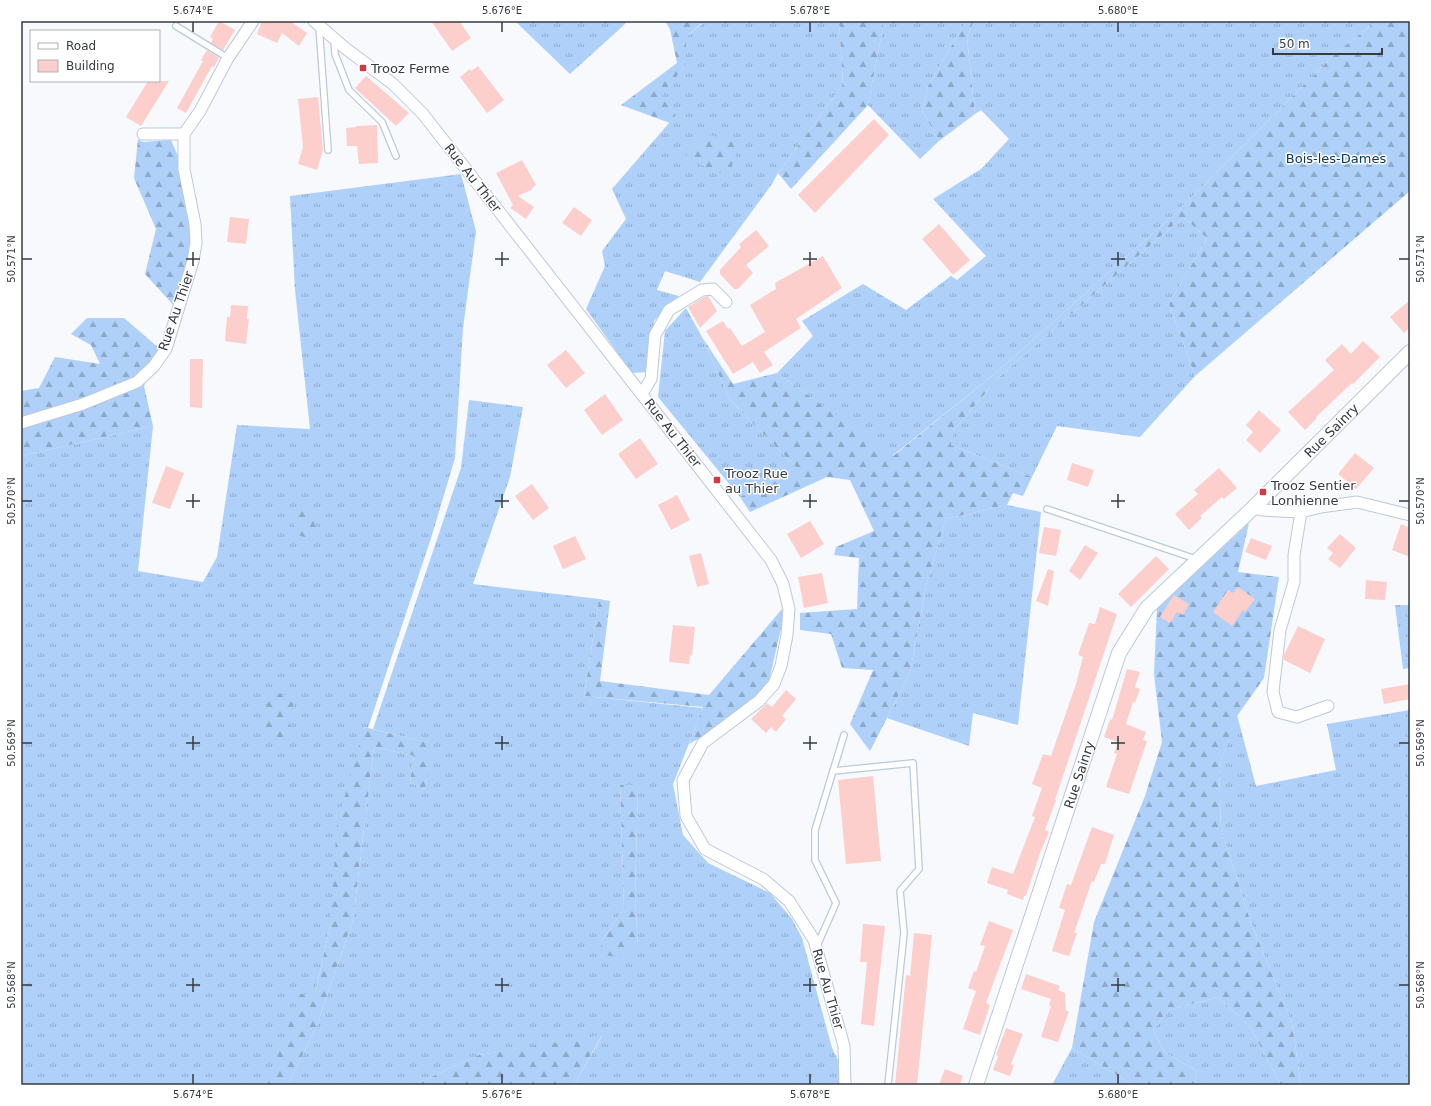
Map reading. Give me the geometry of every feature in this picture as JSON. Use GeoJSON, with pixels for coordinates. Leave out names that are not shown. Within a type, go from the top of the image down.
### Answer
{"type":"FeatureCollection","features":[{"type":"Feature","properties":{"kind":"street"},"geometry":{"type":"LineString","coordinates":[[143,134],[184,134],[200,110],[228,58],[244,32],[253,21]]}},
{"type":"Feature","properties":{"kind":"street","name":"Rue Au Thier"},"geometry":{"type":"LineString","coordinates":[[316,24],[393,84],[424,114],[771,560],[783,584],[789,609],[787,635],[781,666],[774,684],[759,701],[702,743],[683,780],[686,816],[705,849],[763,880],[789,901],[814,940],[844,1046],[845,1085]]}},
{"type":"Feature","properties":{"kind":"street","name":"Rue Au Thier"},"geometry":{"type":"LineString","coordinates":[[21,424],[83,404],[137,382],[154,366],[166,349],[193,261],[196,243],[195,224],[184,169],[184,134]]}},
{"type":"Feature","properties":{"kind":"street","name":"Rue Au Thier"},"geometry":{"type":"LineString","coordinates":[[642,394],[651,379],[655,335],[669,310],[702,290],[714,290],[726,302]]}},
{"type":"Feature","properties":{"kind":"street","name":"Rue Sainry"},"geometry":{"type":"LineString","coordinates":[[976,1085],[1119,652],[1147,608],[1253,508],[1410,352]]}},
{"type":"Feature","properties":{"kind":"street"},"geometry":{"type":"LineString","coordinates":[[1253,508],[1262,510],[1301,512],[1321,507],[1357,502],[1410,515]]}},
{"type":"Feature","properties":{"kind":"street"},"geometry":{"type":"LineString","coordinates":[[1301,512],[1294,555],[1294,582],[1280,630],[1273,692],[1278,712],[1297,717],[1328,706]]}},
{"type":"Feature","properties":{"kind":"lane"},"geometry":{"type":"LineString","coordinates":[[316,24],[328,150]]}},
{"type":"Feature","properties":{"kind":"lane"},"geometry":{"type":"LineString","coordinates":[[176,26],[228,58]]}},
{"type":"Feature","properties":{"kind":"lane"},"geometry":{"type":"LineString","coordinates":[[334,38],[335,54],[349,90],[382,122],[396,156]]}},
{"type":"Feature","properties":{"kind":"lane"},"geometry":{"type":"LineString","coordinates":[[1047,509],[1198,560]]}},
{"type":"Feature","properties":{"kind":"lane"},"geometry":{"type":"LineString","coordinates":[[816,947],[836,903],[815,860],[815,830],[844,735]]}},
{"type":"Feature","properties":{"kind":"lane"},"geometry":{"type":"LineString","coordinates":[[833,771],[913,763],[919,869],[900,891],[904,933],[888,1085]]}},
{"type":"Feature","properties":{"kind":"green space"},"geometry":{"type":"Polygon","coordinates":[[[515,21],[627,21],[570,74],[515,21]]]}},
{"type":"Feature","properties":{"kind":"green space"},"geometry":{"type":"Polygon","coordinates":[[[665,21],[700,21],[702,23],[686,37],[686,64],[661,97],[676,115],[670,123],[621,105],[677,63],[670,29],[665,21]]]}},
{"type":"Feature","properties":{"kind":"green space"},"geometry":{"type":"Polygon","coordinates":[[[700,21],[839,21],[843,85],[700,282],[665,271],[657,290],[679,296],[654,321],[646,372],[632,373],[586,309],[605,266],[602,251],[626,219],[612,189],[676,115],[660,97],[686,64],[686,37],[702,24],[700,21]]]}},
{"type":"Feature","properties":{"kind":"green space"},"geometry":{"type":"Polygon","coordinates":[[[839,21],[883,21],[868,105],[791,189],[778,173],[843,85],[839,21]]]}},
{"type":"Feature","properties":{"kind":"green space"},"geometry":{"type":"Polygon","coordinates":[[[883,21],[966,21],[928,86],[922,110],[939,141],[920,159],[868,105],[883,21]]]}},
{"type":"Feature","properties":{"kind":"green space"},"geometry":{"type":"Polygon","coordinates":[[[966,21],[974,21],[967,38],[975,114],[939,141],[922,110],[928,86],[966,21]]]}},
{"type":"Feature","properties":{"kind":"green space"},"geometry":{"type":"Polygon","coordinates":[[[974,21],[1377,21],[1336,53],[1177,212],[992,376],[892,456],[777,373],[813,336],[802,321],[863,284],[906,310],[951,276],[957,280],[986,256],[933,199],[981,169],[1009,139],[981,110],[975,114],[967,38],[974,21]]]}},
{"type":"Feature","properties":{"kind":"green space","name":"Bois-les-Dames"},"geometry":{"type":"Polygon","coordinates":[[[1377,21],[1410,21],[1410,191],[1195,376],[1169,304],[1207,238],[1183,217],[1000,376],[953,431],[951,445],[1032,477],[1023,496],[1013,493],[1007,505],[946,519],[926,586],[910,673],[870,751],[850,724],[873,670],[842,668],[831,634],[800,630],[800,613],[857,609],[859,558],[834,555],[836,547],[874,531],[850,480],[827,477],[750,512],[740,497],[796,467],[730,400],[702,337],[733,384],[777,373],[893,456],[992,376],[1177,212],[1336,53],[1377,21]]]}},
{"type":"Feature","properties":{"kind":"green space"},"geometry":{"type":"Polygon","coordinates":[[[706,134],[739,143],[729,176],[684,158],[706,134]]]}},
{"type":"Feature","properties":{"kind":"green space"},"geometry":{"type":"Polygon","coordinates":[[[138,139],[143,142],[171,140],[197,200],[196,248],[176,308],[145,274],[156,229],[134,178],[138,139]]]}},
{"type":"Feature","properties":{"kind":"green space"},"geometry":{"type":"Polygon","coordinates":[[[461,174],[476,231],[463,328],[455,458],[432,535],[368,728],[364,727],[330,926],[315,994],[263,1085],[21,1085],[21,456],[153,426],[138,571],[203,582],[217,557],[237,425],[310,429],[295,290],[290,196],[461,174]]]}},
{"type":"Feature","properties":{"kind":"green space"},"geometry":{"type":"Polygon","coordinates":[[[1183,217],[1207,238],[1169,304],[1195,376],[1140,437],[1057,426],[1032,477],[951,445],[953,431],[1000,376],[1183,217]]]}},
{"type":"Feature","properties":{"kind":"green space"},"geometry":{"type":"Polygon","coordinates":[[[686,308],[702,337],[730,400],[796,467],[740,497],[658,397],[665,331],[686,308]]]}},
{"type":"Feature","properties":{"kind":"green space"},"geometry":{"type":"Polygon","coordinates":[[[87,318],[124,318],[159,348],[144,386],[153,426],[21,456],[21,391],[39,388],[55,357],[100,364],[91,345],[71,334],[87,318]]]}},
{"type":"Feature","properties":{"kind":"green space"},"geometry":{"type":"Polygon","coordinates":[[[469,400],[523,407],[510,477],[473,584],[599,599],[584,696],[703,708],[673,784],[683,835],[708,863],[770,893],[792,919],[802,938],[832,1048],[841,1066],[840,1085],[574,1085],[602,1036],[479,1055],[414,1085],[288,1085],[317,1025],[353,920],[374,747],[414,756],[410,782],[425,790],[432,744],[373,729],[461,468],[469,400]],[[620,785],[624,909],[601,942],[638,946],[635,895],[638,785],[620,785]]]}},
{"type":"Feature","properties":{"kind":"green space"},"geometry":{"type":"Polygon","coordinates":[[[296,505],[316,511],[315,539],[292,534],[296,505]]]}},
{"type":"Feature","properties":{"kind":"green space"},"geometry":{"type":"Polygon","coordinates":[[[1007,505],[1041,512],[1018,725],[973,713],[969,746],[887,718],[910,673],[926,586],[946,519],[1007,505]]]}},
{"type":"Feature","properties":{"kind":"green space"},"geometry":{"type":"Polygon","coordinates":[[[1249,523],[1238,572],[1279,577],[1264,678],[1237,716],[1219,767],[1221,829],[1250,920],[1292,1023],[1301,1085],[1281,1085],[1250,1027],[1218,997],[1169,1010],[1153,1030],[1164,1052],[1197,1071],[1195,1085],[1133,1085],[1072,1048],[1094,922],[1145,796],[1162,742],[1154,674],[1157,608],[1249,523]]]}},
{"type":"Feature","properties":{"kind":"green space"},"geometry":{"type":"Polygon","coordinates":[[[599,599],[610,601],[600,681],[709,695],[782,609],[783,620],[767,689],[716,729],[689,744],[703,707],[584,696],[599,599]]]}},
{"type":"Feature","properties":{"kind":"green space"},"geometry":{"type":"Polygon","coordinates":[[[1395,605],[1410,605],[1410,668],[1403,669],[1395,605]]]}},
{"type":"Feature","properties":{"kind":"green space"},"geometry":{"type":"Polygon","coordinates":[[[273,692],[294,698],[286,748],[255,729],[273,692]]]}},
{"type":"Feature","properties":{"kind":"green space"},"geometry":{"type":"Polygon","coordinates":[[[1410,710],[1410,1085],[1301,1085],[1292,1023],[1250,920],[1221,829],[1219,767],[1237,715],[1256,786],[1336,770],[1327,724],[1410,710]]]}},
{"type":"Feature","properties":{"kind":"green space"},"geometry":{"type":"Polygon","coordinates":[[[364,727],[433,744],[425,790],[410,782],[414,756],[374,747],[353,920],[317,1025],[288,1085],[263,1085],[276,1060],[300,994],[315,994],[330,926],[337,824],[364,727]]]}},
{"type":"Feature","properties":{"kind":"green space"},"geometry":{"type":"Polygon","coordinates":[[[620,785],[638,785],[635,895],[638,947],[618,957],[602,955],[601,942],[624,909],[620,785]]]}},
{"type":"Feature","properties":{"kind":"green space"},"geometry":{"type":"Polygon","coordinates":[[[1218,997],[1250,1027],[1281,1085],[1195,1085],[1197,1071],[1164,1052],[1153,1030],[1169,1010],[1218,997]]]}},
{"type":"Feature","properties":{"kind":"green space"},"geometry":{"type":"Polygon","coordinates":[[[602,1035],[574,1085],[414,1085],[479,1055],[602,1035]]]}},
{"type":"Feature","properties":{"kind":"green space"},"geometry":{"type":"Polygon","coordinates":[[[1072,1048],[1133,1085],[1052,1085],[1072,1048]]]}},
{"type":"Feature","properties":{"kind":"building"},"geometry":{"type":"Polygon","coordinates":[[[219,21],[235,30],[223,50],[211,43],[213,39],[210,37],[219,21]]]}},
{"type":"Feature","properties":{"kind":"building"},"geometry":{"type":"Polygon","coordinates":[[[262,21],[290,21],[307,33],[299,46],[282,33],[277,43],[257,34],[262,21]]]}},
{"type":"Feature","properties":{"kind":"building"},"geometry":{"type":"Polygon","coordinates":[[[431,21],[459,21],[471,38],[452,51],[431,21]]]}},
{"type":"Feature","properties":{"kind":"building"},"geometry":{"type":"Polygon","coordinates":[[[207,50],[219,58],[214,67],[212,66],[186,113],[177,108],[203,61],[201,60],[207,50]]]}},
{"type":"Feature","properties":{"kind":"building"},"geometry":{"type":"Polygon","coordinates":[[[478,66],[504,100],[487,113],[460,77],[470,69],[471,71],[478,66]]]}},
{"type":"Feature","properties":{"kind":"building"},"geometry":{"type":"Polygon","coordinates":[[[366,76],[409,113],[396,126],[355,88],[366,76]]]}},
{"type":"Feature","properties":{"kind":"building"},"geometry":{"type":"Polygon","coordinates":[[[169,81],[141,126],[126,117],[147,82],[169,81]]]}},
{"type":"Feature","properties":{"kind":"building"},"geometry":{"type":"Polygon","coordinates":[[[318,97],[323,150],[317,170],[298,164],[303,147],[298,99],[318,97]]]}},
{"type":"Feature","properties":{"kind":"building"},"geometry":{"type":"Polygon","coordinates":[[[874,119],[889,135],[815,213],[798,195],[874,119]]]}},
{"type":"Feature","properties":{"kind":"building"},"geometry":{"type":"Polygon","coordinates":[[[377,125],[378,163],[359,164],[357,146],[347,146],[346,128],[377,125]]]}},
{"type":"Feature","properties":{"kind":"building"},"geometry":{"type":"Polygon","coordinates":[[[522,160],[536,185],[532,188],[533,189],[518,196],[534,207],[526,219],[510,208],[513,205],[496,173],[522,160]]]}},
{"type":"Feature","properties":{"kind":"building"},"geometry":{"type":"Polygon","coordinates":[[[574,207],[592,220],[581,236],[562,223],[574,207]]]}},
{"type":"Feature","properties":{"kind":"building"},"geometry":{"type":"Polygon","coordinates":[[[230,217],[249,219],[246,244],[227,242],[230,217]]]}},
{"type":"Feature","properties":{"kind":"building"},"geometry":{"type":"Polygon","coordinates":[[[939,224],[970,260],[953,275],[922,239],[939,224]]]}},
{"type":"Feature","properties":{"kind":"building"},"geometry":{"type":"Polygon","coordinates":[[[756,230],[769,246],[746,265],[753,273],[738,289],[734,289],[720,274],[720,270],[741,247],[739,244],[756,230]]]}},
{"type":"Feature","properties":{"kind":"building"},"geometry":{"type":"Polygon","coordinates":[[[823,256],[842,288],[796,319],[801,328],[764,352],[773,365],[760,373],[753,362],[733,374],[706,331],[723,321],[728,329],[730,328],[742,346],[765,332],[750,305],[776,289],[775,283],[823,256]]]}},
{"type":"Feature","properties":{"kind":"building"},"geometry":{"type":"Polygon","coordinates":[[[708,296],[717,311],[700,328],[688,307],[708,296]]]}},
{"type":"Feature","properties":{"kind":"building"},"geometry":{"type":"Polygon","coordinates":[[[1410,300],[1410,327],[1404,333],[1390,317],[1410,300]]]}},
{"type":"Feature","properties":{"kind":"building"},"geometry":{"type":"Polygon","coordinates":[[[231,305],[248,306],[247,319],[249,319],[246,344],[225,341],[227,317],[230,317],[231,305]]]}},
{"type":"Feature","properties":{"kind":"building"},"geometry":{"type":"Polygon","coordinates":[[[1363,341],[1380,357],[1353,384],[1352,383],[1316,417],[1317,418],[1305,430],[1288,412],[1334,370],[1325,360],[1342,344],[1351,354],[1363,341]]]}},
{"type":"Feature","properties":{"kind":"building"},"geometry":{"type":"Polygon","coordinates":[[[566,350],[585,373],[566,388],[547,365],[566,350]]]}},
{"type":"Feature","properties":{"kind":"building"},"geometry":{"type":"Polygon","coordinates":[[[190,359],[203,359],[202,408],[190,407],[190,359]]]}},
{"type":"Feature","properties":{"kind":"building"},"geometry":{"type":"Polygon","coordinates":[[[605,394],[623,420],[602,435],[584,410],[605,394]]]}},
{"type":"Feature","properties":{"kind":"building"},"geometry":{"type":"Polygon","coordinates":[[[1259,410],[1281,430],[1260,453],[1246,440],[1253,432],[1246,425],[1259,410]]]}},
{"type":"Feature","properties":{"kind":"building"},"geometry":{"type":"Polygon","coordinates":[[[640,438],[658,464],[636,479],[618,454],[640,438]]]}},
{"type":"Feature","properties":{"kind":"building"},"geometry":{"type":"Polygon","coordinates":[[[1355,453],[1374,468],[1356,489],[1338,474],[1355,453]]]}},
{"type":"Feature","properties":{"kind":"building"},"geometry":{"type":"Polygon","coordinates":[[[1072,463],[1094,470],[1088,487],[1067,480],[1072,463]]]}},
{"type":"Feature","properties":{"kind":"building"},"geometry":{"type":"Polygon","coordinates":[[[166,466],[184,473],[170,509],[152,503],[166,466]]]}},
{"type":"Feature","properties":{"kind":"building"},"geometry":{"type":"Polygon","coordinates":[[[1219,468],[1237,488],[1224,499],[1222,497],[1200,516],[1202,518],[1189,530],[1175,514],[1198,494],[1194,490],[1219,468]]]}},
{"type":"Feature","properties":{"kind":"building"},"geometry":{"type":"Polygon","coordinates":[[[532,484],[549,508],[533,520],[515,496],[532,484]]]}},
{"type":"Feature","properties":{"kind":"building"},"geometry":{"type":"Polygon","coordinates":[[[677,495],[690,520],[671,530],[658,505],[677,495]]]}},
{"type":"Feature","properties":{"kind":"building"},"geometry":{"type":"Polygon","coordinates":[[[810,521],[824,544],[801,558],[787,534],[810,521]]]}},
{"type":"Feature","properties":{"kind":"building"},"geometry":{"type":"Polygon","coordinates":[[[1401,524],[1410,528],[1410,557],[1392,550],[1401,524]]]}},
{"type":"Feature","properties":{"kind":"building"},"geometry":{"type":"Polygon","coordinates":[[[1044,527],[1061,530],[1056,556],[1039,553],[1044,527]]]}},
{"type":"Feature","properties":{"kind":"building"},"geometry":{"type":"Polygon","coordinates":[[[1340,534],[1356,548],[1340,568],[1328,559],[1333,553],[1327,548],[1340,534]]]}},
{"type":"Feature","properties":{"kind":"building"},"geometry":{"type":"Polygon","coordinates":[[[575,536],[586,559],[563,569],[553,546],[575,536]]]}},
{"type":"Feature","properties":{"kind":"building"},"geometry":{"type":"Polygon","coordinates":[[[1251,538],[1272,546],[1266,560],[1245,552],[1251,538]]]}},
{"type":"Feature","properties":{"kind":"building"},"geometry":{"type":"Polygon","coordinates":[[[1085,545],[1098,553],[1080,580],[1069,571],[1085,545]]]}},
{"type":"Feature","properties":{"kind":"building"},"geometry":{"type":"Polygon","coordinates":[[[701,553],[709,584],[697,587],[689,556],[701,553]]]}},
{"type":"Feature","properties":{"kind":"building"},"geometry":{"type":"Polygon","coordinates":[[[1156,556],[1169,569],[1131,607],[1118,594],[1156,556]]]}},
{"type":"Feature","properties":{"kind":"building"},"geometry":{"type":"Polygon","coordinates":[[[1048,569],[1054,571],[1048,606],[1036,601],[1048,569]]]}},
{"type":"Feature","properties":{"kind":"building"},"geometry":{"type":"Polygon","coordinates":[[[822,573],[828,603],[804,608],[798,577],[822,573]]]}},
{"type":"Feature","properties":{"kind":"building"},"geometry":{"type":"Polygon","coordinates":[[[1366,580],[1387,582],[1385,600],[1365,599],[1366,580]]]}},
{"type":"Feature","properties":{"kind":"building"},"geometry":{"type":"Polygon","coordinates":[[[1238,587],[1255,599],[1245,612],[1243,610],[1232,626],[1213,612],[1228,590],[1233,593],[1238,587]]]}},
{"type":"Feature","properties":{"kind":"building"},"geometry":{"type":"Polygon","coordinates":[[[1174,595],[1189,604],[1183,615],[1177,612],[1170,623],[1160,617],[1174,595]]]}},
{"type":"Feature","properties":{"kind":"building"},"geometry":{"type":"Polygon","coordinates":[[[1100,607],[1117,614],[1045,830],[1049,832],[1040,853],[1026,896],[1024,896],[1023,900],[1007,894],[1008,890],[987,883],[992,867],[1013,874],[1035,817],[1032,816],[1042,788],[1032,784],[1043,754],[1051,756],[1076,684],[1083,657],[1078,655],[1089,623],[1095,624],[1100,607]]]}},
{"type":"Feature","properties":{"kind":"building"},"geometry":{"type":"Polygon","coordinates":[[[673,625],[695,627],[692,656],[690,655],[689,664],[669,662],[673,625]]]}},
{"type":"Feature","properties":{"kind":"building"},"geometry":{"type":"Polygon","coordinates":[[[1298,626],[1325,639],[1310,673],[1284,660],[1284,655],[1298,626]]]}},
{"type":"Feature","properties":{"kind":"building"},"geometry":{"type":"Polygon","coordinates":[[[1127,669],[1140,672],[1135,687],[1140,689],[1135,703],[1133,702],[1126,724],[1146,732],[1143,740],[1147,741],[1129,794],[1106,787],[1117,754],[1114,753],[1118,742],[1104,737],[1110,719],[1112,720],[1127,669]]]}},
{"type":"Feature","properties":{"kind":"building"},"geometry":{"type":"Polygon","coordinates":[[[1410,684],[1410,699],[1384,704],[1381,689],[1410,684]]]}},
{"type":"Feature","properties":{"kind":"building"},"geometry":{"type":"Polygon","coordinates":[[[786,690],[796,699],[782,716],[786,719],[776,732],[771,727],[766,733],[751,719],[767,703],[772,707],[786,690]]]}},
{"type":"Feature","properties":{"kind":"building"},"geometry":{"type":"Polygon","coordinates":[[[873,776],[881,861],[846,864],[838,780],[873,776]]]}},
{"type":"Feature","properties":{"kind":"building"},"geometry":{"type":"Polygon","coordinates":[[[1092,827],[1114,835],[1105,864],[1101,864],[1094,882],[1092,881],[1074,933],[1077,933],[1069,956],[1052,951],[1065,910],[1059,908],[1067,884],[1071,885],[1092,827]]]}},
{"type":"Feature","properties":{"kind":"building"},"geometry":{"type":"Polygon","coordinates":[[[989,921],[1013,930],[986,1003],[990,1005],[980,1035],[963,1029],[976,991],[968,988],[974,971],[976,972],[985,946],[980,945],[989,921]]]}},
{"type":"Feature","properties":{"kind":"building"},"geometry":{"type":"Polygon","coordinates":[[[863,924],[885,926],[874,1026],[861,1024],[867,962],[860,962],[863,924]]]}},
{"type":"Feature","properties":{"kind":"building"},"geometry":{"type":"Polygon","coordinates":[[[914,933],[932,935],[917,1085],[895,1085],[906,975],[910,976],[914,933]]]}},
{"type":"Feature","properties":{"kind":"building"},"geometry":{"type":"Polygon","coordinates":[[[1026,974],[1060,986],[1058,990],[1065,993],[1066,1011],[1069,1011],[1058,1042],[1041,1037],[1051,1006],[1049,1005],[1051,999],[1021,989],[1026,974]]]}},
{"type":"Feature","properties":{"kind":"building"},"geometry":{"type":"Polygon","coordinates":[[[1006,1028],[1023,1034],[1011,1064],[1014,1065],[1010,1076],[993,1070],[998,1056],[996,1055],[1006,1028]]]}},
{"type":"Feature","properties":{"kind":"building"},"geometry":{"type":"Polygon","coordinates":[[[945,1069],[963,1076],[960,1085],[939,1085],[945,1069]]]}},
{"type":"Feature","properties":{"kind":"place","name":"Trooz Ferme"},"geometry":{"type":"Point","coordinates":[363,68]}},
{"type":"Feature","properties":{"kind":"place","name":"Trooz Rue au Thier"},"geometry":{"type":"Point","coordinates":[717,480]}},
{"type":"Feature","properties":{"kind":"place","name":"Trooz Sentier Lonhienne"},"geometry":{"type":"Point","coordinates":[1263,492]}}]}
